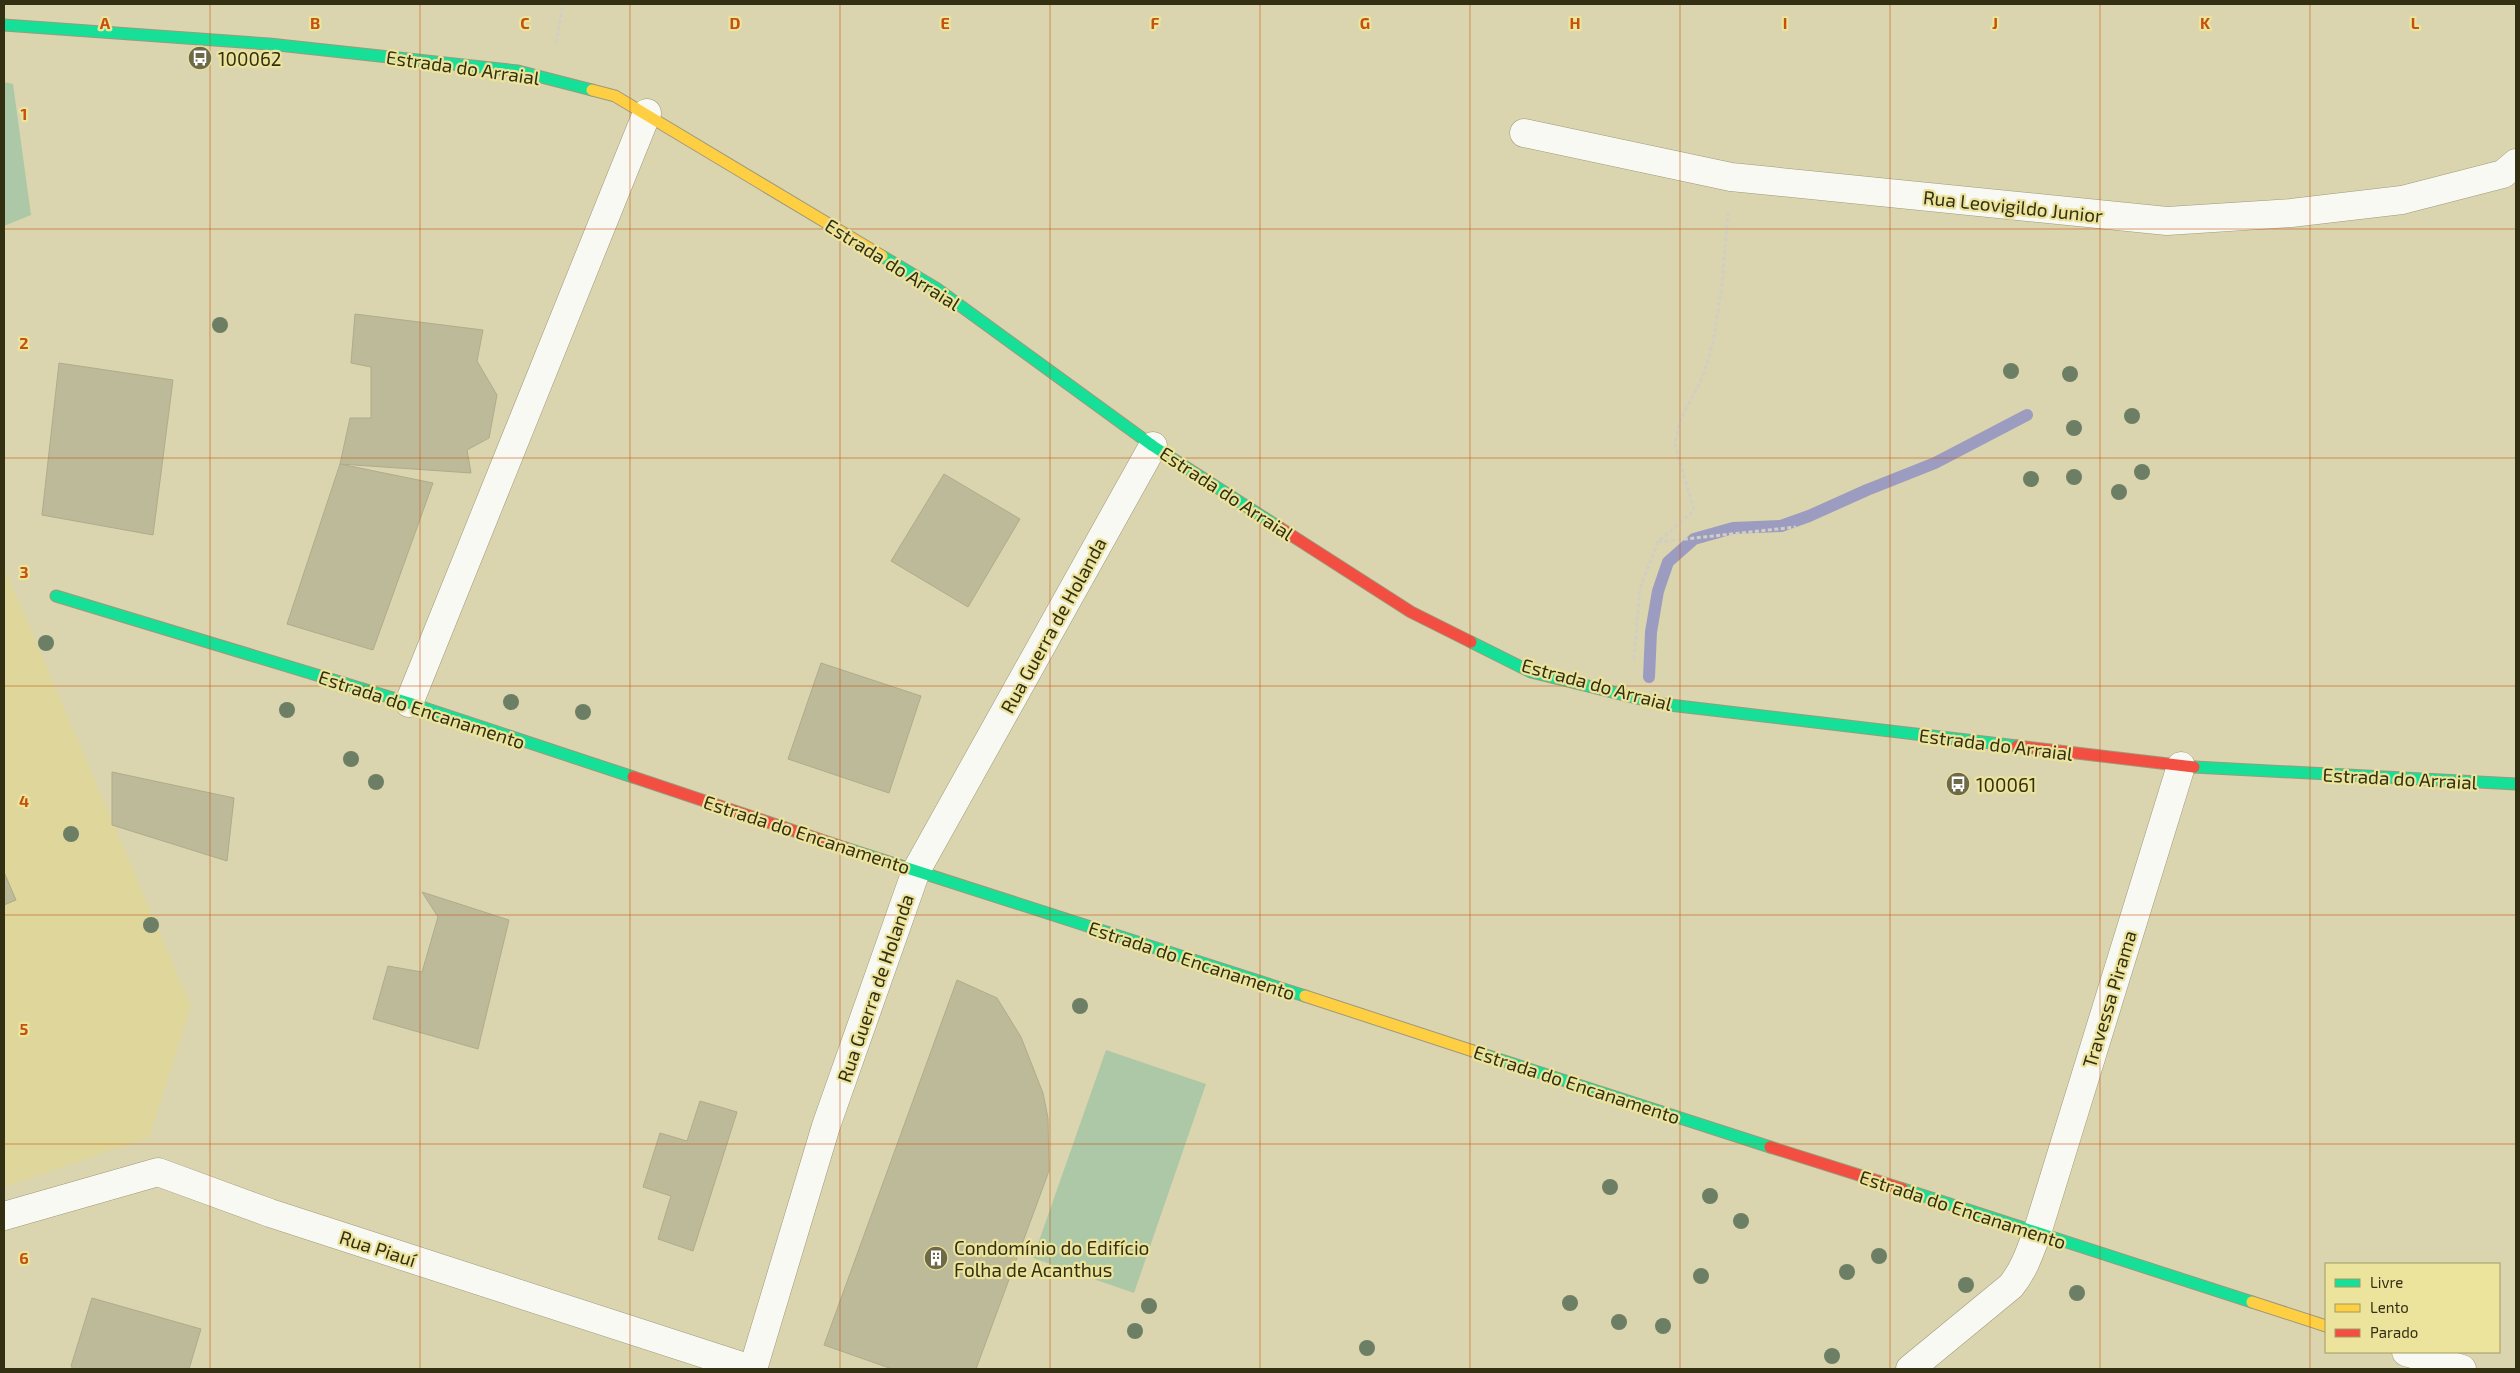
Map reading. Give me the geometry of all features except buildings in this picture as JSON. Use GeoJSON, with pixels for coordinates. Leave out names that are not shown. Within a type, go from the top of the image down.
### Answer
{"type":"FeatureCollection","features":[{"type":"Feature","properties":{"kind":"main road","name":"Estrada do Arraial"},"geometry":{"type":"LineString","coordinates":[[4,25],[269,44],[518,70],[615,96],[647,113],[936,288],[1153,446],[1411,612],[1530,672],[1661,704],[2181,766],[2516,784]]}},
{"type":"Feature","properties":{"kind":"main road","name":"Estrada do Encanamento"},"geometry":{"type":"LineString","coordinates":[[56,596],[409,703],[916,871],[2325,1326]]}},
{"type":"Feature","properties":{"kind":"street"},"geometry":{"type":"LineString","coordinates":[[409,703],[647,113]]}},
{"type":"Feature","properties":{"kind":"street","name":"Rua Leovigildo Junior"},"geometry":{"type":"LineString","coordinates":[[1524,133],[1731,177],[2167,221],[2291,213],[2402,200],[2510,168]]}},
{"type":"Feature","properties":{"kind":"street","name":"Rua Guerra de Holanda"},"geometry":{"type":"LineString","coordinates":[[752,1369],[826,1126],[916,871],[1153,446]]}},
{"type":"Feature","properties":{"kind":"street","name":"Travessa Pirama"},"geometry":{"type":"LineString","coordinates":[[1910,1369],[2011,1286],[2020,1275],[2038,1233],[2181,766]]}},
{"type":"Feature","properties":{"kind":"street","name":"Rua Piauí"},"geometry":{"type":"LineString","coordinates":[[4,1216],[158,1172],[270,1213],[752,1369]]}},
{"type":"Feature","properties":{"kind":"street"},"geometry":{"type":"LineString","coordinates":[[2409,1353],[2450,1368]]}},
{"type":"Feature","properties":{"kind":"path"},"geometry":{"type":"LineString","coordinates":[[1630,697],[1640,588],[1658,542],[1694,510],[1675,445],[1679,423],[1703,376],[1713,342],[1722,285],[1731,177]]}},
{"type":"Feature","properties":{"kind":"path"},"geometry":{"type":"LineString","coordinates":[[1658,542],[1796,526]]}},
{"type":"Feature","properties":{"kind":"shaded area"},"geometry":{"type":"Polygon","coordinates":[[[4,567],[191,1006],[149,1137],[4,1187],[4,567]]]}},
{"type":"Feature","properties":{"kind":"green space"},"geometry":{"type":"Polygon","coordinates":[[[4,82],[13,84],[31,215],[4,226],[4,82]]]}},
{"type":"Feature","properties":{"kind":"green space"},"geometry":{"type":"Polygon","coordinates":[[[1106,1050],[1206,1084],[1134,1293],[1033,1258],[1106,1050]]]}},
{"type":"Feature","properties":{"kind":"waterway"},"geometry":{"type":"LineString","coordinates":[[1649,677],[1651,632],[1658,591],[1668,562],[1694,539],[1733,528],[1781,526],[1809,516],[1935,463],[2027,415]]}},
{"type":"Feature","properties":{"kind":"traffic: fast"},"geometry":{"type":"LineString","coordinates":[[4,25],[269,44],[518,71],[592,90]]}},
{"type":"Feature","properties":{"kind":"traffic: fast"},"geometry":{"type":"LineString","coordinates":[[882,256],[936,288],[1153,446],[1280,528]]}},
{"type":"Feature","properties":{"kind":"traffic: fast"},"geometry":{"type":"LineString","coordinates":[[56,596],[409,703],[633,777]]}},
{"type":"Feature","properties":{"kind":"traffic: fast"},"geometry":{"type":"LineString","coordinates":[[1471,642],[1531,672],[1661,704],[2017,746]]}},
{"type":"Feature","properties":{"kind":"traffic: fast"},"geometry":{"type":"LineString","coordinates":[[2194,767],[2516,784]]}},
{"type":"Feature","properties":{"kind":"traffic: fast"},"geometry":{"type":"LineString","coordinates":[[845,848],[1305,996]]}},
{"type":"Feature","properties":{"kind":"traffic: fast"},"geometry":{"type":"LineString","coordinates":[[1473,1051],[1770,1147]]}},
{"type":"Feature","properties":{"kind":"traffic: fast"},"geometry":{"type":"LineString","coordinates":[[1903,1189],[2252,1302]]}},
{"type":"Feature","properties":{"kind":"traffic: slow"},"geometry":{"type":"LineString","coordinates":[[592,90],[615,96],[882,256]]}},
{"type":"Feature","properties":{"kind":"traffic: slow"},"geometry":{"type":"LineString","coordinates":[[1305,996],[1473,1051]]}},
{"type":"Feature","properties":{"kind":"traffic: slow"},"geometry":{"type":"LineString","coordinates":[[2252,1302],[2325,1326]]}},
{"type":"Feature","properties":{"kind":"traffic: jam"},"geometry":{"type":"LineString","coordinates":[[1280,528],[1411,612],[1471,642]]}},
{"type":"Feature","properties":{"kind":"traffic: jam"},"geometry":{"type":"LineString","coordinates":[[2017,746],[2194,767]]}},
{"type":"Feature","properties":{"kind":"traffic: jam"},"geometry":{"type":"LineString","coordinates":[[633,777],[845,848]]}},
{"type":"Feature","properties":{"kind":"traffic: jam"},"geometry":{"type":"LineString","coordinates":[[1770,1147],[1903,1189]]}},
{"type":"Feature","properties":{"kind":"place","name":"100062"},"geometry":{"type":"Point","coordinates":[200,58]}},
{"type":"Feature","properties":{"kind":"place","name":"100061"},"geometry":{"type":"Point","coordinates":[1958,784]}},
{"type":"Feature","properties":{"kind":"place","name":"Condomínio do Edifício Folha de Acanthus"},"geometry":{"type":"Point","coordinates":[936,1258]}}]}
